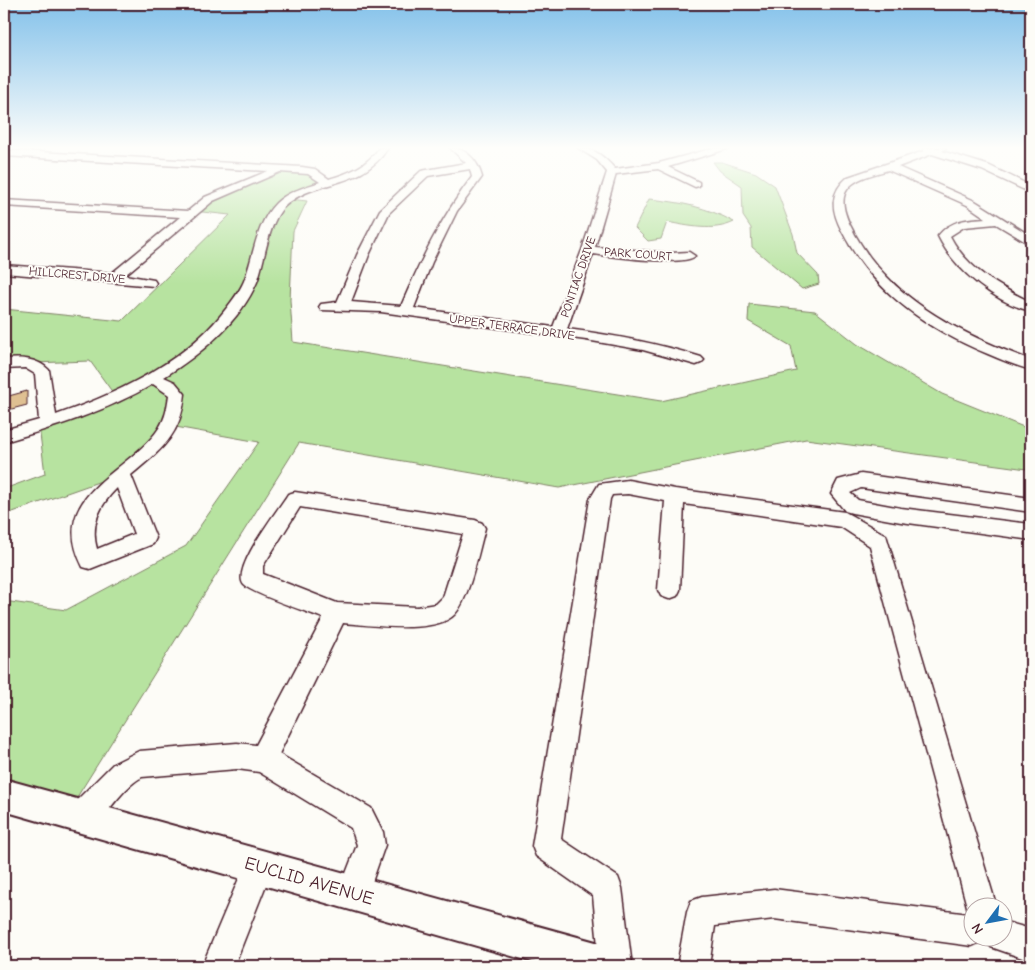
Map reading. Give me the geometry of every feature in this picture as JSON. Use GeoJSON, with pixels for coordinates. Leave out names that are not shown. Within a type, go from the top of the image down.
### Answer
{"type":"FeatureCollection","features":[{"type":"Feature","properties":{"kind":"main road","name":"EUCLID AVENUE"},"geometry":{"type":"LineString","coordinates":[[4,795],[615,966]]}},
{"type":"Feature","properties":{"kind":"street"},"geometry":{"type":"LineString","coordinates":[[115,277],[188,214],[209,199],[221,193]]}},
{"type":"Feature","properties":{"kind":"street"},"geometry":{"type":"LineString","coordinates":[[4,436],[48,423],[116,397],[152,377],[205,338],[228,316],[241,299],[258,263],[272,218],[280,205],[299,193]]}},
{"type":"Feature","properties":{"kind":"street"},"geometry":{"type":"LineString","coordinates":[[343,305],[363,255],[384,212],[404,193]]}},
{"type":"Feature","properties":{"kind":"street"},"geometry":{"type":"LineString","coordinates":[[406,312],[426,262],[452,212],[465,193]]}},
{"type":"Feature","properties":{"kind":"street","name":"PONTIAC DRIVE"},"geometry":{"type":"LineString","coordinates":[[558,333],[588,250],[605,193]]}},
{"type":"Feature","properties":{"kind":"street"},"geometry":{"type":"LineString","coordinates":[[839,193],[837,198],[841,218],[861,255],[900,297],[945,328],[1031,365]]}},
{"type":"Feature","properties":{"kind":"street"},"geometry":{"type":"LineString","coordinates":[[949,193],[971,203],[1031,241]]}},
{"type":"Feature","properties":{"kind":"street"},"geometry":{"type":"LineString","coordinates":[[4,202],[188,214]]}},
{"type":"Feature","properties":{"kind":"street"},"geometry":{"type":"LineString","coordinates":[[998,220],[958,224],[949,228],[944,236],[953,253],[989,286],[1031,307]]}},
{"type":"Feature","properties":{"kind":"street","name":"PARK COURT"},"geometry":{"type":"LineString","coordinates":[[588,250],[671,258],[689,256]]}},
{"type":"Feature","properties":{"kind":"street","name":"HILLCREST DRIVE"},"geometry":{"type":"LineString","coordinates":[[4,269],[115,277],[149,283]]}},
{"type":"Feature","properties":{"kind":"street","name":"UPPER TERRACE DRIVE"},"geometry":{"type":"LineString","coordinates":[[326,307],[343,305],[406,312],[558,333],[662,348],[696,360]]}},
{"type":"Feature","properties":{"kind":"street"},"geometry":{"type":"LineString","coordinates":[[4,364],[27,363],[38,366],[42,373],[48,423]]}},
{"type":"Feature","properties":{"kind":"street"},"geometry":{"type":"LineString","coordinates":[[121,474],[162,436],[176,413],[177,394],[169,386],[152,377]]}},
{"type":"Feature","properties":{"kind":"street"},"geometry":{"type":"LineString","coordinates":[[979,898],[879,541],[849,513],[840,494],[845,485],[861,482],[1031,505]]}},
{"type":"Feature","properties":{"kind":"street"},"geometry":{"type":"LineString","coordinates":[[615,966],[606,888],[546,846],[600,499],[606,489],[628,487],[675,496],[849,513],[901,515],[1031,532]]}},
{"type":"Feature","properties":{"kind":"street"},"geometry":{"type":"LineString","coordinates":[[669,590],[675,496]]}},
{"type":"Feature","properties":{"kind":"street"},"geometry":{"type":"LineString","coordinates":[[295,499],[475,528],[453,600],[448,608],[440,613],[403,616],[337,614],[252,579],[253,565],[295,499]]}},
{"type":"Feature","properties":{"kind":"street"},"geometry":{"type":"LineString","coordinates":[[263,759],[337,614]]}},
{"type":"Feature","properties":{"kind":"street"},"geometry":{"type":"LineString","coordinates":[[82,818],[122,773],[139,764],[236,756],[263,759],[361,818],[369,832],[371,844],[353,894]]}},
{"type":"Feature","properties":{"kind":"street"},"geometry":{"type":"LineString","coordinates":[[218,966],[258,867]]}},
{"type":"Feature","properties":{"kind":"street"},"geometry":{"type":"LineString","coordinates":[[693,966],[702,912],[774,904],[962,929]]}},
{"type":"Feature","properties":{"kind":"street"},"geometry":{"type":"LineString","coordinates":[[1012,939],[1031,945]]}},
{"type":"Feature","properties":{"kind":"green space"},"geometry":{"type":"Polygon","coordinates":[[[223,193],[303,193],[289,199],[307,201],[293,231],[290,300],[293,342],[661,401],[796,371],[791,346],[748,321],[749,304],[815,311],[857,344],[942,394],[1031,430],[1031,477],[1027,469],[806,439],[559,488],[299,443],[67,813],[4,795],[4,601],[66,610],[186,546],[259,442],[170,426],[121,474],[7,514],[4,518],[4,489],[45,474],[39,426],[116,397],[90,361],[4,364],[4,309],[122,321],[230,215],[193,211],[209,199],[223,193]]]}},
{"type":"Feature","properties":{"kind":"green space"},"geometry":{"type":"Polygon","coordinates":[[[742,193],[778,193],[793,234],[797,253],[818,275],[819,284],[802,289],[752,247],[751,228],[743,216],[742,193]]]}},
{"type":"Feature","properties":{"kind":"green space"},"geometry":{"type":"Polygon","coordinates":[[[649,199],[693,206],[714,212],[734,222],[718,227],[710,227],[667,222],[661,239],[648,241],[635,228],[649,199]]]}},
{"type":"Feature","properties":{"kind":"building"},"geometry":{"type":"Polygon","coordinates":[[[27,391],[27,405],[4,411],[5,397],[27,391]]]}}]}
